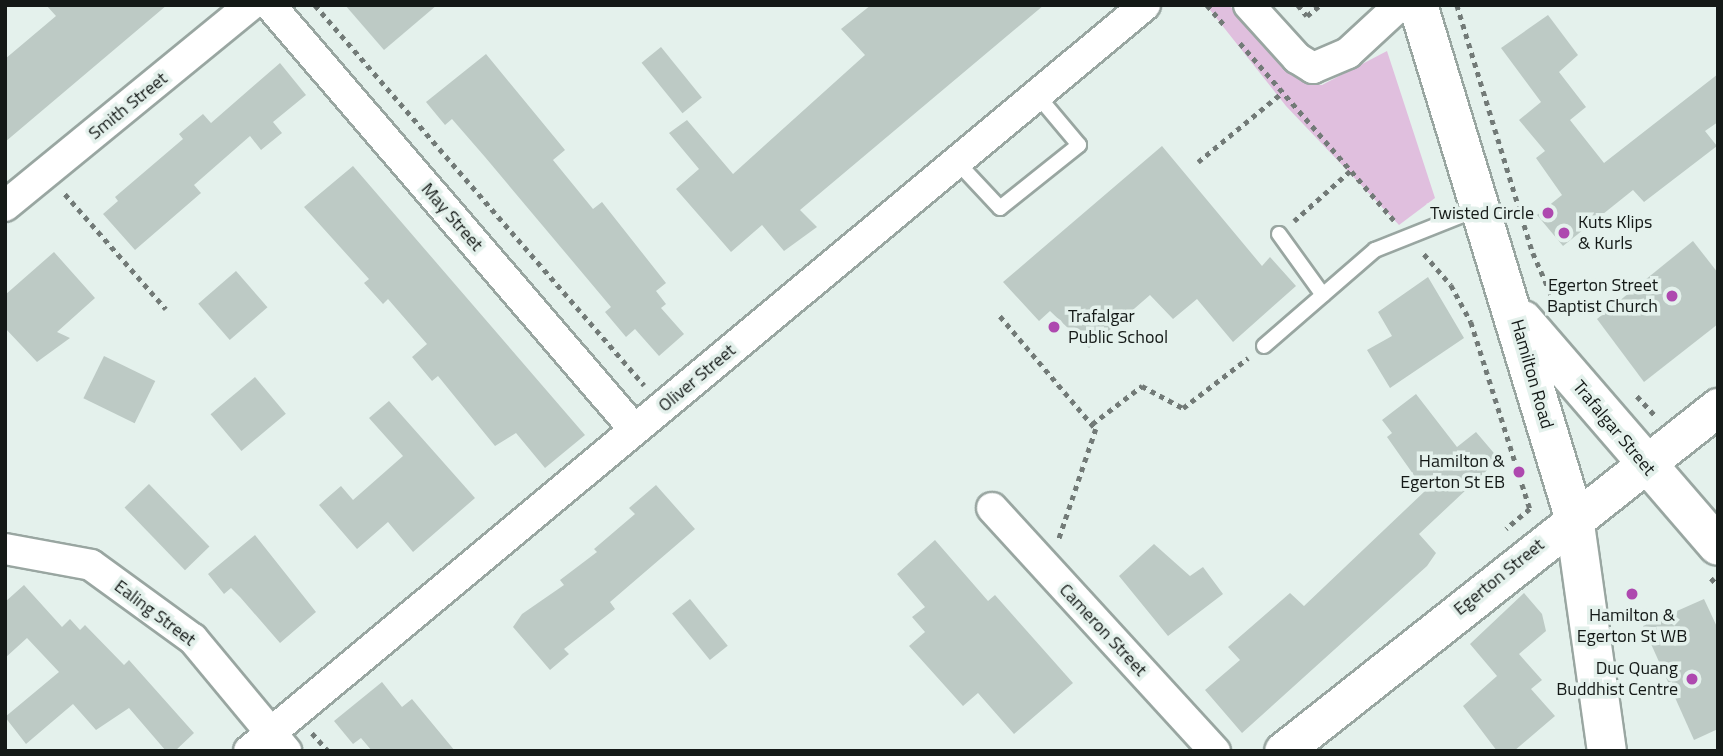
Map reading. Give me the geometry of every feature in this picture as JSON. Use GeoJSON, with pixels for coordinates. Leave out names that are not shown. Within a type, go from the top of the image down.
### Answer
{"type":"FeatureCollection","features":[{"type":"Feature","properties":{"kind":"main road","name":"Hamilton Road"},"geometry":{"type":"LineString","coordinates":[[1418,5],[1513,307],[1574,517],[1607,751]]}},
{"type":"Feature","properties":{"kind":"main road","name":"Trafalgar Street"},"geometry":{"type":"LineString","coordinates":[[1513,307],[1644,464],[1718,546]]}},
{"type":"Feature","properties":{"kind":"street","name":"Smith Street"},"geometry":{"type":"LineString","coordinates":[[5,206],[251,5]]}},
{"type":"Feature","properties":{"kind":"street","name":"May Street"},"geometry":{"type":"LineString","coordinates":[[270,5],[635,430]]}},
{"type":"Feature","properties":{"kind":"street","name":"Oliver Street"},"geometry":{"type":"LineString","coordinates":[[268,745],[635,430],[1145,5]]}},
{"type":"Feature","properties":{"kind":"street"},"geometry":{"type":"LineString","coordinates":[[1249,5],[1297,58],[1313,68],[1348,53],[1400,5]]}},
{"type":"Feature","properties":{"kind":"street","name":"Egerton Street"},"geometry":{"type":"LineString","coordinates":[[1283,751],[1574,517],[1718,407]]}},
{"type":"Feature","properties":{"kind":"street","name":"Cameron Street"},"geometry":{"type":"LineString","coordinates":[[992,508],[1215,751]]}},
{"type":"Feature","properties":{"kind":"street","name":"Ealing Street"},"geometry":{"type":"LineString","coordinates":[[5,549],[91,565],[193,639],[268,745]]}},
{"type":"Feature","properties":{"kind":"lane"},"geometry":{"type":"LineString","coordinates":[[957,162],[1000,208],[1079,145],[1037,95]]}},
{"type":"Feature","properties":{"kind":"lane"},"geometry":{"type":"LineString","coordinates":[[1264,346],[1375,250],[1482,208]]}},
{"type":"Feature","properties":{"kind":"lane"},"geometry":{"type":"LineString","coordinates":[[1279,234],[1323,295]]}},
{"type":"Feature","properties":{"kind":"path"},"geometry":{"type":"LineString","coordinates":[[315,5],[644,385]]}},
{"type":"Feature","properties":{"kind":"path"},"geometry":{"type":"LineString","coordinates":[[1207,5],[1451,285],[1471,322],[1530,509]]}},
{"type":"Feature","properties":{"kind":"path"},"geometry":{"type":"LineString","coordinates":[[1298,5],[1307,16],[1320,5]]}},
{"type":"Feature","properties":{"kind":"path"},"geometry":{"type":"LineString","coordinates":[[1457,5],[1533,253],[1564,315]]}},
{"type":"Feature","properties":{"kind":"path"},"geometry":{"type":"LineString","coordinates":[[1198,162],[1283,92]]}},
{"type":"Feature","properties":{"kind":"path"},"geometry":{"type":"LineString","coordinates":[[1279,234],[1351,170]]}},
{"type":"Feature","properties":{"kind":"path"},"geometry":{"type":"LineString","coordinates":[[58,186],[166,309]]}},
{"type":"Feature","properties":{"kind":"path"},"geometry":{"type":"LineString","coordinates":[[1000,316],[1096,429],[1048,570]]}},
{"type":"Feature","properties":{"kind":"path"},"geometry":{"type":"LineString","coordinates":[[1092,424],[1142,386],[1183,408],[1264,346]]}},
{"type":"Feature","properties":{"kind":"path"},"geometry":{"type":"LineString","coordinates":[[1634,393],[1658,418]]}},
{"type":"Feature","properties":{"kind":"shaded area"},"geometry":{"type":"Polygon","coordinates":[[[1206,5],[1229,5],[1305,82],[1322,85],[1387,51],[1435,198],[1399,225],[1286,106],[1206,5]]]}},
{"type":"Feature","properties":{"kind":"building"},"geometry":{"type":"Polygon","coordinates":[[[46,5],[167,5],[5,142],[5,59],[56,16],[46,5]]]}},
{"type":"Feature","properties":{"kind":"building"},"geometry":{"type":"Polygon","coordinates":[[[345,5],[437,5],[384,50],[345,5]]]}},
{"type":"Feature","properties":{"kind":"building"},"geometry":{"type":"Polygon","coordinates":[[[871,5],[1044,5],[800,210],[817,227],[784,251],[762,225],[731,252],[676,189],[699,169],[669,133],[687,120],[733,174],[865,55],[841,29],[871,5]]]}},
{"type":"Feature","properties":{"kind":"building"},"geometry":{"type":"Polygon","coordinates":[[[1548,15],[1578,55],[1559,72],[1586,107],[1570,120],[1604,163],[1718,74],[1718,122],[1705,131],[1717,146],[1644,202],[1633,190],[1563,246],[1537,215],[1562,195],[1536,158],[1545,151],[1519,120],[1541,102],[1501,48],[1548,15]]]}},
{"type":"Feature","properties":{"kind":"building"},"geometry":{"type":"Polygon","coordinates":[[[661,47],[702,98],[682,113],[642,63],[661,47]]]}},
{"type":"Feature","properties":{"kind":"building"},"geometry":{"type":"Polygon","coordinates":[[[486,54],[565,150],[553,160],[593,209],[602,202],[666,283],[656,291],[666,304],[661,308],[684,334],[659,356],[635,329],[626,337],[605,312],[611,307],[485,157],[452,119],[445,125],[426,102],[486,54]]]}},
{"type":"Feature","properties":{"kind":"building"},"geometry":{"type":"Polygon","coordinates":[[[280,63],[306,95],[273,122],[282,133],[261,150],[250,136],[194,185],[201,193],[135,250],[103,214],[118,201],[115,197],[183,139],[179,134],[203,114],[211,123],[280,63]]]}},
{"type":"Feature","properties":{"kind":"building"},"geometry":{"type":"Polygon","coordinates":[[[1162,146],[1262,266],[1270,257],[1296,286],[1233,342],[1197,299],[1173,319],[1150,295],[1089,348],[1050,311],[1039,321],[1003,282],[1162,146]]]}},
{"type":"Feature","properties":{"kind":"building"},"geometry":{"type":"Polygon","coordinates":[[[353,166],[585,435],[545,468],[516,433],[495,446],[438,376],[432,381],[412,357],[427,344],[388,299],[383,304],[364,283],[369,279],[304,207],[353,166]]]}},
{"type":"Feature","properties":{"kind":"building","name":"Egerton Street Baptist Church"},"geometry":{"type":"Polygon","coordinates":[[[1693,241],[1718,273],[1718,324],[1644,382],[1597,319],[1693,241]]]}},
{"type":"Feature","properties":{"kind":"building"},"geometry":{"type":"Polygon","coordinates":[[[54,252],[95,298],[57,332],[70,338],[37,362],[5,328],[5,295],[54,252]]]}},
{"type":"Feature","properties":{"kind":"building"},"geometry":{"type":"Polygon","coordinates":[[[236,271],[267,307],[230,340],[198,304],[236,271]]]}},
{"type":"Feature","properties":{"kind":"building"},"geometry":{"type":"Polygon","coordinates":[[[1428,277],[1464,338],[1390,388],[1367,350],[1392,336],[1378,312],[1428,277]]]}},
{"type":"Feature","properties":{"kind":"building"},"geometry":{"type":"Polygon","coordinates":[[[104,356],[155,381],[135,423],[83,398],[104,356]]]}},
{"type":"Feature","properties":{"kind":"building"},"geometry":{"type":"Polygon","coordinates":[[[255,377],[286,414],[241,451],[211,414],[255,377]]]}},
{"type":"Feature","properties":{"kind":"building"},"geometry":{"type":"Polygon","coordinates":[[[1416,394],[1457,447],[1476,432],[1499,459],[1419,534],[1436,553],[1427,566],[1242,733],[1205,690],[1240,660],[1228,647],[1290,593],[1304,606],[1425,491],[1387,437],[1392,433],[1382,420],[1416,394]]]}},
{"type":"Feature","properties":{"kind":"building"},"geometry":{"type":"Polygon","coordinates":[[[389,401],[475,498],[413,552],[388,522],[357,549],[319,505],[341,486],[353,500],[403,456],[369,418],[389,401]]]}},
{"type":"Feature","properties":{"kind":"building"},"geometry":{"type":"Polygon","coordinates":[[[149,484],[209,547],[185,570],[125,508],[149,484]]]}},
{"type":"Feature","properties":{"kind":"building"},"geometry":{"type":"Polygon","coordinates":[[[656,485],[695,529],[610,602],[615,609],[564,649],[569,654],[550,670],[513,627],[522,614],[564,585],[560,580],[597,552],[594,549],[635,514],[629,508],[656,485]]]}},
{"type":"Feature","properties":{"kind":"building"},"geometry":{"type":"Polygon","coordinates":[[[255,535],[316,612],[280,643],[231,588],[224,594],[208,574],[255,535]]]}},
{"type":"Feature","properties":{"kind":"building"},"geometry":{"type":"Polygon","coordinates":[[[935,540],[988,601],[995,595],[1073,683],[1014,734],[978,693],[963,706],[909,646],[925,632],[912,617],[925,607],[897,574],[935,540]]]}},
{"type":"Feature","properties":{"kind":"building"},"geometry":{"type":"Polygon","coordinates":[[[1154,544],[1190,576],[1203,567],[1223,594],[1168,636],[1119,576],[1154,544]]]}},
{"type":"Feature","properties":{"kind":"building"},"geometry":{"type":"Polygon","coordinates":[[[24,585],[62,627],[70,619],[80,630],[85,625],[124,665],[129,660],[194,733],[175,751],[166,751],[129,708],[96,730],[73,704],[26,744],[5,717],[59,672],[27,638],[5,658],[5,602],[24,585]]]}},
{"type":"Feature","properties":{"kind":"building"},"geometry":{"type":"Polygon","coordinates":[[[1524,593],[1542,614],[1546,631],[1519,654],[1542,680],[1531,689],[1555,716],[1514,751],[1497,751],[1463,706],[1497,676],[1470,644],[1524,593]]]}},
{"type":"Feature","properties":{"kind":"building"},"geometry":{"type":"Polygon","coordinates":[[[690,599],[728,646],[710,660],[672,613],[690,599]]]}},
{"type":"Feature","properties":{"kind":"building","name":"Duc Quang Buddhist Centre"},"geometry":{"type":"Polygon","coordinates":[[[1704,599],[1718,629],[1718,729],[1694,740],[1643,626],[1704,599]]]}},
{"type":"Feature","properties":{"kind":"building"},"geometry":{"type":"Polygon","coordinates":[[[382,682],[402,707],[412,699],[455,751],[372,751],[361,738],[353,744],[334,721],[382,682]]]}},
{"type":"Feature","properties":{"kind":"place","name":"Twisted Circle"},"geometry":{"type":"Point","coordinates":[1548,213]}},
{"type":"Feature","properties":{"kind":"place","name":"Kuts Klips & Kurls"},"geometry":{"type":"Point","coordinates":[1564,233]}},
{"type":"Feature","properties":{"kind":"place","name":"Egerton Street Baptist Church"},"geometry":{"type":"Point","coordinates":[1672,296]}},
{"type":"Feature","properties":{"kind":"place","name":"Trafalgar Public School"},"geometry":{"type":"Point","coordinates":[1054,327]}},
{"type":"Feature","properties":{"kind":"place","name":"Hamilton & Egerton St EB"},"geometry":{"type":"Point","coordinates":[1519,472]}},
{"type":"Feature","properties":{"kind":"place","name":"Hamilton & Egerton St WB"},"geometry":{"type":"Point","coordinates":[1632,594]}},
{"type":"Feature","properties":{"kind":"place","name":"Duc Quang Buddhist Centre"},"geometry":{"type":"Point","coordinates":[1692,679]}}]}
